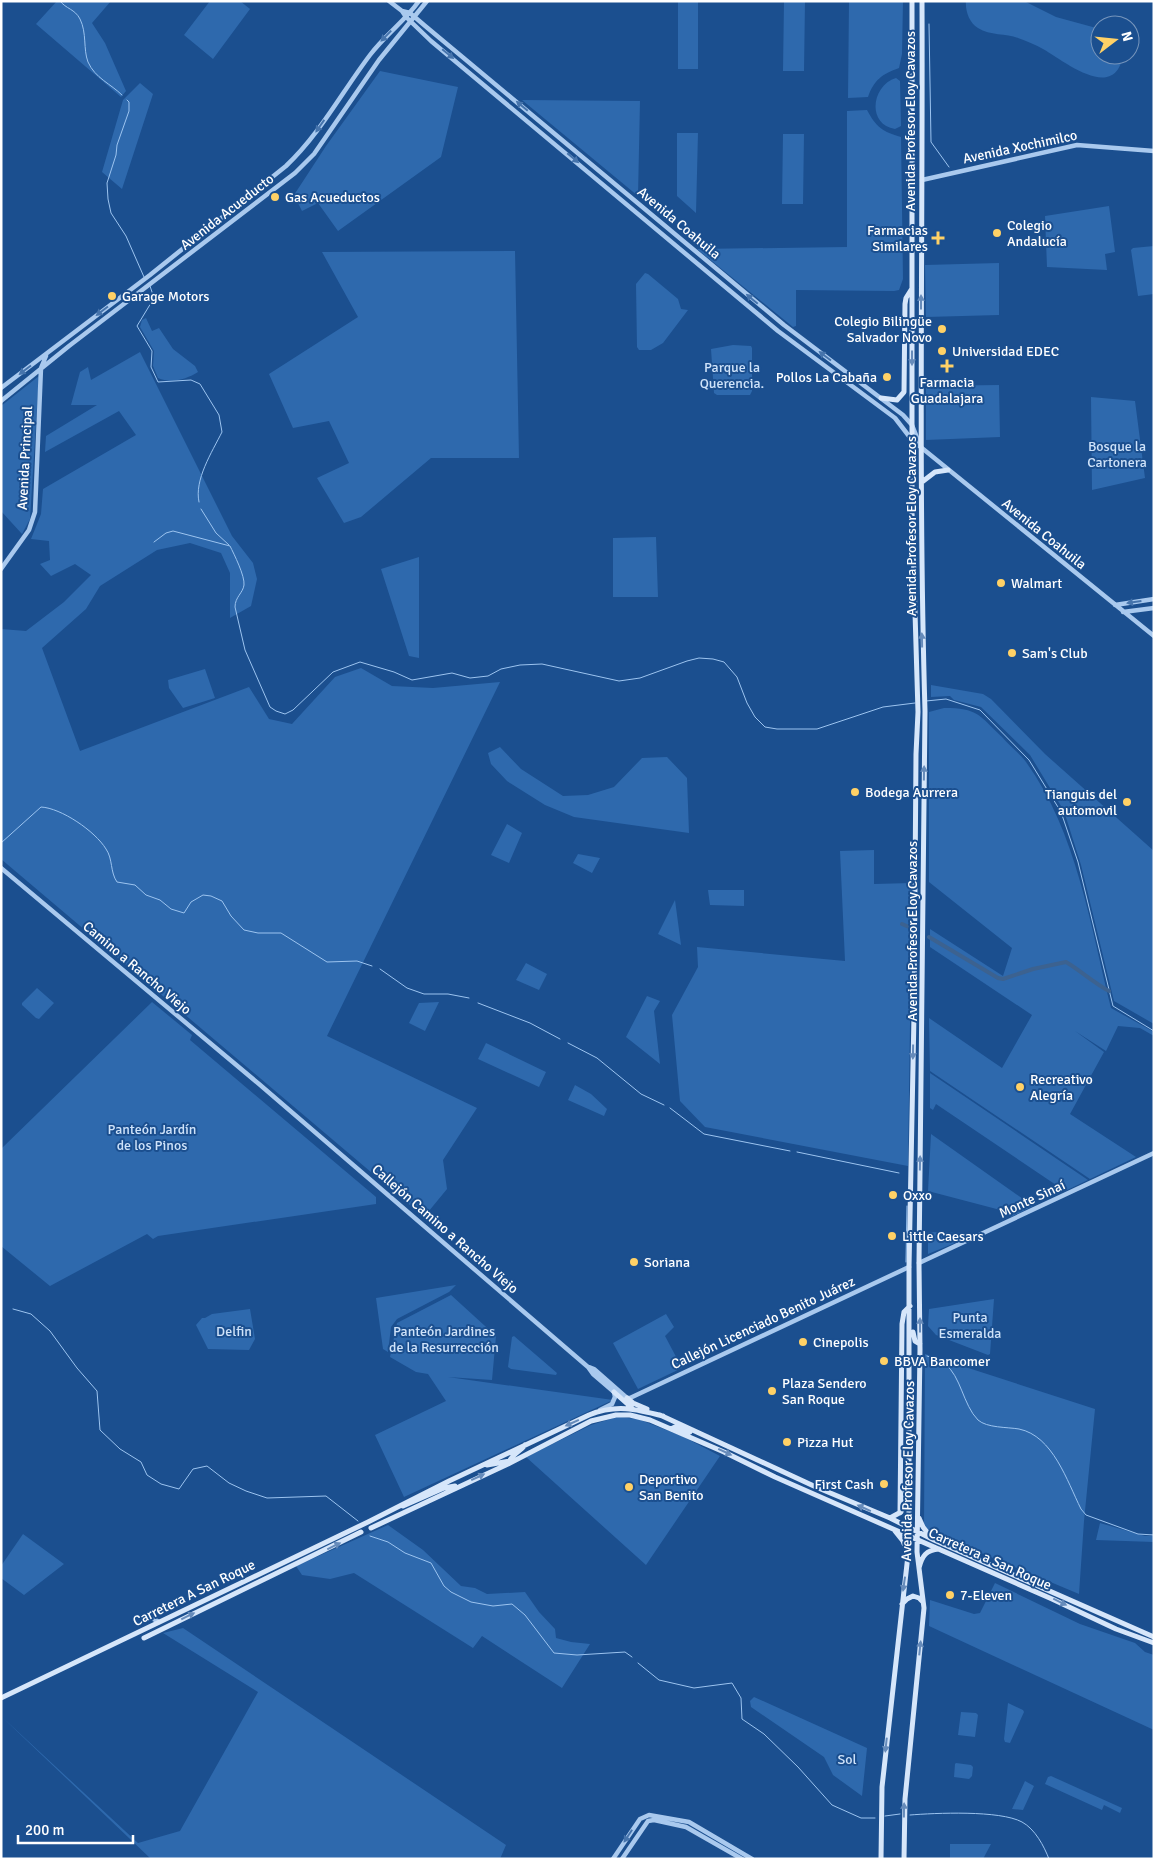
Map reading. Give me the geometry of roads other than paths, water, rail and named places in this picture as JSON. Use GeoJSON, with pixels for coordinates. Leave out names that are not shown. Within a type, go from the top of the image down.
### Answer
{"type":"FeatureCollection","features":[{"type":"Feature","properties":{"kind":"main road","name":"Avenida Profesor Eloy Cavazos"},"geometry":{"type":"LineString","coordinates":[[880,1859],[882,1787],[908,1554],[909,1528],[909,1267],[918,712],[912,527],[912,1]]}},
{"type":"Feature","properties":{"kind":"main road","name":"Avenida Profesor Eloy Cavazos"},"geometry":{"type":"LineString","coordinates":[[904,1859],[904,1799],[924,1614],[917,1558],[925,711],[922,646],[922,1]]}},
{"type":"Feature","properties":{"kind":"main road"},"geometry":{"type":"LineString","coordinates":[[911,137],[922,138]]}},
{"type":"Feature","properties":{"kind":"main road"},"geometry":{"type":"LineString","coordinates":[[912,180],[922,180]]}},
{"type":"Feature","properties":{"kind":"main road"},"geometry":{"type":"LineString","coordinates":[[880,397],[893,401],[900,398],[904,392],[905,304],[906,298],[912,290]]}},
{"type":"Feature","properties":{"kind":"main road"},"geometry":{"type":"LineString","coordinates":[[905,370],[912,388]]}},
{"type":"Feature","properties":{"kind":"main road"},"geometry":{"type":"LineString","coordinates":[[922,482],[935,472],[948,470]]}},
{"type":"Feature","properties":{"kind":"main road"},"geometry":{"type":"LineString","coordinates":[[922,505],[919,516],[912,527],[919,538],[922,549]]}},
{"type":"Feature","properties":{"kind":"main road"},"geometry":{"type":"LineString","coordinates":[[924,829],[915,842],[924,855]]}},
{"type":"Feature","properties":{"kind":"main road"},"geometry":{"type":"LineString","coordinates":[[914,1015],[917,1028],[922,1028]]}},
{"type":"Feature","properties":{"kind":"main road"},"geometry":{"type":"LineString","coordinates":[[914,1035],[919,1036],[922,1048]]}},
{"type":"Feature","properties":{"kind":"main road"},"geometry":{"type":"LineString","coordinates":[[900,1513],[902,1324],[904,1312],[910,1306]]}},
{"type":"Feature","properties":{"kind":"main road"},"geometry":{"type":"LineString","coordinates":[[910,1324],[915,1341],[920,1344]]}},
{"type":"Feature","properties":{"kind":"main road"},"geometry":{"type":"LineString","coordinates":[[901,1380],[909,1374]]}},
{"type":"Feature","properties":{"kind":"main road"},"geometry":{"type":"LineString","coordinates":[[614,1392],[650,1420]]}},
{"type":"Feature","properties":{"kind":"main road"},"geometry":{"type":"LineString","coordinates":[[628,1404],[637,1404],[696,1431]]}},
{"type":"Feature","properties":{"kind":"main road"},"geometry":{"type":"LineString","coordinates":[[628,1404],[663,1416]]}},
{"type":"Feature","properties":{"kind":"main road"},"geometry":{"type":"LineString","coordinates":[[603,1418],[609,1414],[624,1412],[628,1404]]}},
{"type":"Feature","properties":{"kind":"main road","name":"Carretera A San Roque"},"geometry":{"type":"LineString","coordinates":[[1,1698],[310,1550],[484,1464],[598,1411],[628,1404]]}},
{"type":"Feature","properties":{"kind":"main road"},"geometry":{"type":"LineString","coordinates":[[371,1528],[463,1485],[578,1427],[603,1418],[624,1415],[650,1420],[671,1429],[675,1426],[689,1432],[696,1431]]}},
{"type":"Feature","properties":{"kind":"main road"},"geometry":{"type":"LineString","coordinates":[[901,1415],[909,1423]]}},
{"type":"Feature","properties":{"kind":"main road","name":"Carretera a San Roque"},"geometry":{"type":"LineString","coordinates":[[671,1429],[1052,1598],[1116,1629],[1154,1644]]}},
{"type":"Feature","properties":{"kind":"main road","name":"Carretera a San Roque"},"geometry":{"type":"LineString","coordinates":[[696,1431],[890,1518],[934,1540],[1105,1615]]}},
{"type":"Feature","properties":{"kind":"main road"},"geometry":{"type":"LineString","coordinates":[[510,1462],[512,1456],[521,1451],[525,1445]]}},
{"type":"Feature","properties":{"kind":"main road"},"geometry":{"type":"LineString","coordinates":[[484,1464],[493,1465],[510,1462]]}},
{"type":"Feature","properties":{"kind":"main road"},"geometry":{"type":"LineString","coordinates":[[766,1463],[779,1477],[796,1476]]}},
{"type":"Feature","properties":{"kind":"main road"},"geometry":{"type":"LineString","coordinates":[[890,1518],[900,1513],[902,1509],[909,1480]]}},
{"type":"Feature","properties":{"kind":"main road","name":"Carretera A San Roque"},"geometry":{"type":"LineString","coordinates":[[395,1508],[410,1504],[444,1488],[463,1485]]}},
{"type":"Feature","properties":{"kind":"main road"},"geometry":{"type":"LineString","coordinates":[[830,1501],[840,1497]]}},
{"type":"Feature","properties":{"kind":"main road"},"geometry":{"type":"LineString","coordinates":[[918,1508],[923,1527],[934,1540]]}},
{"type":"Feature","properties":{"kind":"main road"},"geometry":{"type":"LineString","coordinates":[[893,1529],[904,1544],[908,1554]]}},
{"type":"Feature","properties":{"kind":"main road"},"geometry":{"type":"LineString","coordinates":[[144,1638],[361,1532]]}},
{"type":"Feature","properties":{"kind":"main road"},"geometry":{"type":"LineString","coordinates":[[919,1571],[921,1561],[926,1553],[930,1550],[939,1549]]}},
{"type":"Feature","properties":{"kind":"main road"},"geometry":{"type":"LineString","coordinates":[[310,1550],[312,1556]]}},
{"type":"Feature","properties":{"kind":"main road"},"geometry":{"type":"LineString","coordinates":[[901,1605],[913,1596],[923,1602]]}},
{"type":"Feature","properties":{"kind":"main road"},"geometry":{"type":"LineString","coordinates":[[1105,1615],[1115,1624],[1116,1629],[1120,1627],[1134,1628]]}},
{"type":"Feature","properties":{"kind":"main road"},"geometry":{"type":"LineString","coordinates":[[1105,1615],[1154,1637]]}},
{"type":"Feature","properties":{"kind":"street"},"geometry":{"type":"LineString","coordinates":[[389,1],[402,11],[406,18]]}},
{"type":"Feature","properties":{"kind":"street","name":"Avenida Acueducto"},"geometry":{"type":"LineString","coordinates":[[1,388],[150,275],[266,183],[298,154],[306,146],[384,38],[406,18],[419,1]]}},
{"type":"Feature","properties":{"kind":"street","name":"Avenida Acueducto"},"geometry":{"type":"LineString","coordinates":[[1,401],[41,368],[296,173],[314,154],[379,60],[427,1]]}},
{"type":"Feature","properties":{"kind":"street"},"geometry":{"type":"LineString","coordinates":[[402,11],[410,13]]}},
{"type":"Feature","properties":{"kind":"street","name":"Avenida Coahuila"},"geometry":{"type":"LineString","coordinates":[[410,13],[784,325],[907,419],[912,425],[922,448]]}},
{"type":"Feature","properties":{"kind":"street","name":"Avenida Coahuila"},"geometry":{"type":"LineString","coordinates":[[406,18],[431,41],[778,331],[895,418],[912,440],[1154,636]]}},
{"type":"Feature","properties":{"kind":"street","name":"Avenida Xochimilco"},"geometry":{"type":"LineString","coordinates":[[922,180],[1078,144],[1154,151]]}},
{"type":"Feature","properties":{"kind":"street"},"geometry":{"type":"LineString","coordinates":[[41,368],[42,362],[49,352]]}},
{"type":"Feature","properties":{"kind":"street","name":"Avenida Principal"},"geometry":{"type":"LineString","coordinates":[[1,569],[29,530],[35,512],[41,368]]}},
{"type":"Feature","properties":{"kind":"street"},"geometry":{"type":"LineString","coordinates":[[874,403],[873,397],[880,397]]}},
{"type":"Feature","properties":{"kind":"street"},"geometry":{"type":"LineString","coordinates":[[903,427],[908,426],[907,419]]}},
{"type":"Feature","properties":{"kind":"street"},"geometry":{"type":"LineString","coordinates":[[1114,605],[1154,599]]}},
{"type":"Feature","properties":{"kind":"street"},"geometry":{"type":"LineString","coordinates":[[1123,612],[1154,608]]}},
{"type":"Feature","properties":{"kind":"street","name":"Camino a Rancho Viejo"},"geometry":{"type":"LineString","coordinates":[[1,868],[259,1084]]}},
{"type":"Feature","properties":{"kind":"street","name":"Callejón Camino a Rancho Viejo"},"geometry":{"type":"LineString","coordinates":[[259,1084],[588,1366],[592,1374],[614,1392]]}},
{"type":"Feature","properties":{"kind":"street","name":"Monte Sinaí"},"geometry":{"type":"LineString","coordinates":[[919,1263],[1154,1153]]}},
{"type":"Feature","properties":{"kind":"street","name":"Callejón Licenciado Benito Juárez"},"geometry":{"type":"LineString","coordinates":[[628,1404],[645,1392],[755,1338],[909,1267]]}},
{"type":"Feature","properties":{"kind":"street"},"geometry":{"type":"LineString","coordinates":[[588,1366],[594,1369],[628,1404]]}},
{"type":"Feature","properties":{"kind":"street"},"geometry":{"type":"LineString","coordinates":[[598,1411],[612,1404],[615,1397],[614,1392]]}},
{"type":"Feature","properties":{"kind":"street"},"geometry":{"type":"LineString","coordinates":[[637,1404],[637,1398],[645,1392]]}},
{"type":"Feature","properties":{"kind":"street"},"geometry":{"type":"LineString","coordinates":[[148,1616],[160,1622]]}},
{"type":"Feature","properties":{"kind":"street"},"geometry":{"type":"LineString","coordinates":[[613,1859],[640,1819],[646,1815],[688,1822],[752,1859]]}},
{"type":"Feature","properties":{"kind":"street"},"geometry":{"type":"LineString","coordinates":[[622,1859],[650,1821],[675,1824],[695,1831],[742,1859]]}},
{"type":"Feature","properties":{"kind":"street"},"geometry":{"type":"LineString","coordinates":[[672,1830],[675,1824]]}},
{"type":"Feature","properties":{"kind":"waterway"},"geometry":{"type":"LineString","coordinates":[[60,1],[76,13],[80,19],[84,30],[88,62],[91,68],[99,77],[122,95]]}},
{"type":"Feature","properties":{"kind":"waterway"},"geometry":{"type":"LineString","coordinates":[[929,24],[931,142],[949,167]]}},
{"type":"Feature","properties":{"kind":"waterway"},"geometry":{"type":"LineString","coordinates":[[127,100],[129,102],[129,111],[117,145],[116,155],[107,183],[108,199],[111,213],[126,236],[144,277]]}},
{"type":"Feature","properties":{"kind":"waterway"},"geometry":{"type":"LineString","coordinates":[[150,286],[154,298],[137,326],[152,351],[151,367],[158,382],[191,380],[200,384],[219,415],[222,432],[201,475],[198,493],[199,502]]}},
{"type":"Feature","properties":{"kind":"waterway"},"geometry":{"type":"LineString","coordinates":[[201,509],[216,533],[229,545]]}},
{"type":"Feature","properties":{"kind":"waterway"},"geometry":{"type":"LineString","coordinates":[[154,542],[166,533],[173,531],[230,546],[244,581],[235,607],[245,650],[270,707],[285,714],[293,710],[333,672],[360,662],[394,672],[412,680],[452,673],[470,678],[488,676],[501,669],[520,665],[542,664],[619,681],[640,678],[699,658],[713,659],[724,662],[737,677],[747,703],[755,717],[765,727],[777,729],[817,729],[883,707],[915,703]]}},
{"type":"Feature","properties":{"kind":"waterway"},"geometry":{"type":"LineString","coordinates":[[926,701],[946,699],[980,710],[1029,760],[1061,812],[1078,862],[1113,1006],[1154,1031]]}},
{"type":"Feature","properties":{"kind":"waterway"},"geometry":{"type":"LineString","coordinates":[[1,843],[41,807],[49,808],[77,822],[101,842],[108,853],[117,882],[135,885],[146,895],[160,900],[171,909],[184,913],[191,902],[203,895],[211,896],[222,901],[231,916],[244,930],[258,933],[281,933],[327,962],[357,961],[372,966]]}},
{"type":"Feature","properties":{"kind":"waterway"},"geometry":{"type":"LineString","coordinates":[[902,924],[909,927]]}},
{"type":"Feature","properties":{"kind":"waterway"},"geometry":{"type":"LineString","coordinates":[[929,937],[998,978],[1003,979],[1033,969],[1066,962],[1109,991]]}},
{"type":"Feature","properties":{"kind":"waterway"},"geometry":{"type":"LineString","coordinates":[[380,969],[407,988],[424,994],[448,994],[469,998]]}},
{"type":"Feature","properties":{"kind":"waterway"},"geometry":{"type":"LineString","coordinates":[[478,1003],[530,1023],[560,1039]]}},
{"type":"Feature","properties":{"kind":"waterway"},"geometry":{"type":"LineString","coordinates":[[568,1043],[597,1058],[641,1094],[664,1105]]}},
{"type":"Feature","properties":{"kind":"waterway"},"geometry":{"type":"LineString","coordinates":[[670,1108],[704,1134],[790,1151]]}},
{"type":"Feature","properties":{"kind":"waterway"},"geometry":{"type":"LineString","coordinates":[[797,1152],[899,1173]]}},
{"type":"Feature","properties":{"kind":"waterway"},"geometry":{"type":"LineString","coordinates":[[906,1262],[907,1206]]}},
{"type":"Feature","properties":{"kind":"waterway"},"geometry":{"type":"LineString","coordinates":[[13,1309],[31,1314],[50,1331],[77,1368],[97,1391],[100,1430],[120,1449],[141,1462],[147,1475],[161,1484],[179,1489],[193,1469],[207,1466],[229,1483],[267,1498],[326,1496],[358,1521]]}},
{"type":"Feature","properties":{"kind":"waterway"},"geometry":{"type":"LineString","coordinates":[[927,1356],[941,1361],[950,1369],[959,1383],[973,1414],[982,1423],[1019,1429],[1031,1433],[1041,1441],[1058,1461],[1081,1509],[1086,1515],[1138,1534],[1154,1535]]}},
{"type":"Feature","properties":{"kind":"waterway"},"geometry":{"type":"LineString","coordinates":[[370,1536],[388,1542],[405,1553],[431,1563],[444,1586],[451,1592],[471,1602],[493,1606],[512,1604],[525,1615],[554,1653],[577,1655],[625,1652],[632,1657]]}},
{"type":"Feature","properties":{"kind":"waterway"},"geometry":{"type":"LineString","coordinates":[[638,1663],[659,1680],[694,1688],[732,1683],[741,1698],[742,1719],[764,1734],[798,1767],[832,1805],[861,1818],[875,1818]]}},
{"type":"Feature","properties":{"kind":"waterway"},"geometry":{"type":"LineString","coordinates":[[910,1815],[967,1813],[1012,1818],[1027,1825],[1035,1833],[1049,1859]]}},
{"type":"Feature","properties":{"kind":"waterway"},"geometry":{"type":"LineString","coordinates":[[885,1816],[900,1814]]}},
{"type":"Feature","properties":{"kind":"place","name":"Gas Acueductos"},"geometry":{"type":"Point","coordinates":[275,197]}},
{"type":"Feature","properties":{"kind":"place","name":"Colegio Andalucía"},"geometry":{"type":"Point","coordinates":[997,233]}},
{"type":"Feature","properties":{"kind":"place","name":"Farmacias Similares"},"geometry":{"type":"Point","coordinates":[938,238]}},
{"type":"Feature","properties":{"kind":"place","name":"Garage Motors"},"geometry":{"type":"Point","coordinates":[112,296]}},
{"type":"Feature","properties":{"kind":"place","name":"Colegio Bilingüe Salvador Novo"},"geometry":{"type":"Point","coordinates":[942,329]}},
{"type":"Feature","properties":{"kind":"place","name":"Universidad EDEC"},"geometry":{"type":"Point","coordinates":[942,351]}},
{"type":"Feature","properties":{"kind":"place","name":"Farmacia Guadalajara"},"geometry":{"type":"Point","coordinates":[947,366]}},
{"type":"Feature","properties":{"kind":"place","name":"Pollos La Cabaña"},"geometry":{"type":"Point","coordinates":[887,377]}},
{"type":"Feature","properties":{"kind":"place","name":"Walmart"},"geometry":{"type":"Point","coordinates":[1001,583]}},
{"type":"Feature","properties":{"kind":"place","name":"Sam's Club"},"geometry":{"type":"Point","coordinates":[1012,653]}},
{"type":"Feature","properties":{"kind":"place","name":"Bodega Aurrera"},"geometry":{"type":"Point","coordinates":[855,792]}},
{"type":"Feature","properties":{"kind":"place","name":"Tianguis del automovil"},"geometry":{"type":"Point","coordinates":[1127,802]}},
{"type":"Feature","properties":{"kind":"place","name":"Recreativo Alegría"},"geometry":{"type":"Point","coordinates":[1020,1087]}},
{"type":"Feature","properties":{"kind":"place","name":"Oxxo"},"geometry":{"type":"Point","coordinates":[893,1195]}},
{"type":"Feature","properties":{"kind":"place","name":"Little Caesars"},"geometry":{"type":"Point","coordinates":[892,1236]}},
{"type":"Feature","properties":{"kind":"place","name":"Soriana"},"geometry":{"type":"Point","coordinates":[634,1262]}},
{"type":"Feature","properties":{"kind":"place","name":"Cinepolis"},"geometry":{"type":"Point","coordinates":[803,1342]}},
{"type":"Feature","properties":{"kind":"place","name":"BBVA Bancomer"},"geometry":{"type":"Point","coordinates":[884,1361]}},
{"type":"Feature","properties":{"kind":"place","name":"Plaza Sendero San Roque"},"geometry":{"type":"Point","coordinates":[772,1391]}},
{"type":"Feature","properties":{"kind":"place","name":"Pizza Hut"},"geometry":{"type":"Point","coordinates":[787,1442]}},
{"type":"Feature","properties":{"kind":"place","name":"First Cash"},"geometry":{"type":"Point","coordinates":[884,1484]}},
{"type":"Feature","properties":{"kind":"place","name":"Deportivo San Benito"},"geometry":{"type":"Point","coordinates":[629,1487]}},
{"type":"Feature","properties":{"kind":"place","name":"7-Eleven"},"geometry":{"type":"Point","coordinates":[950,1595]}},
{"type":"Feature","properties":{"kind":"park label","name":"Parque la Querencia."},"geometry":{"type":"Point","coordinates":[732,376]}},
{"type":"Feature","properties":{"kind":"park label","name":"Bosque la Cartonera"},"geometry":{"type":"Point","coordinates":[1117,454]}},
{"type":"Feature","properties":{"kind":"park label","name":"Panteón Jardín de los Pinos"},"geometry":{"type":"Point","coordinates":[152,1138]}},
{"type":"Feature","properties":{"kind":"park label","name":"Punta Esmeralda"},"geometry":{"type":"Point","coordinates":[970,1325]}},
{"type":"Feature","properties":{"kind":"park label","name":"Delfin"},"geometry":{"type":"Point","coordinates":[234,1331]}},
{"type":"Feature","properties":{"kind":"park label","name":"Panteón Jardines de la Resurrección"},"geometry":{"type":"Point","coordinates":[444,1339]}},
{"type":"Feature","properties":{"kind":"park label","name":"Sol"},"geometry":{"type":"Point","coordinates":[847,1759]}}]}
